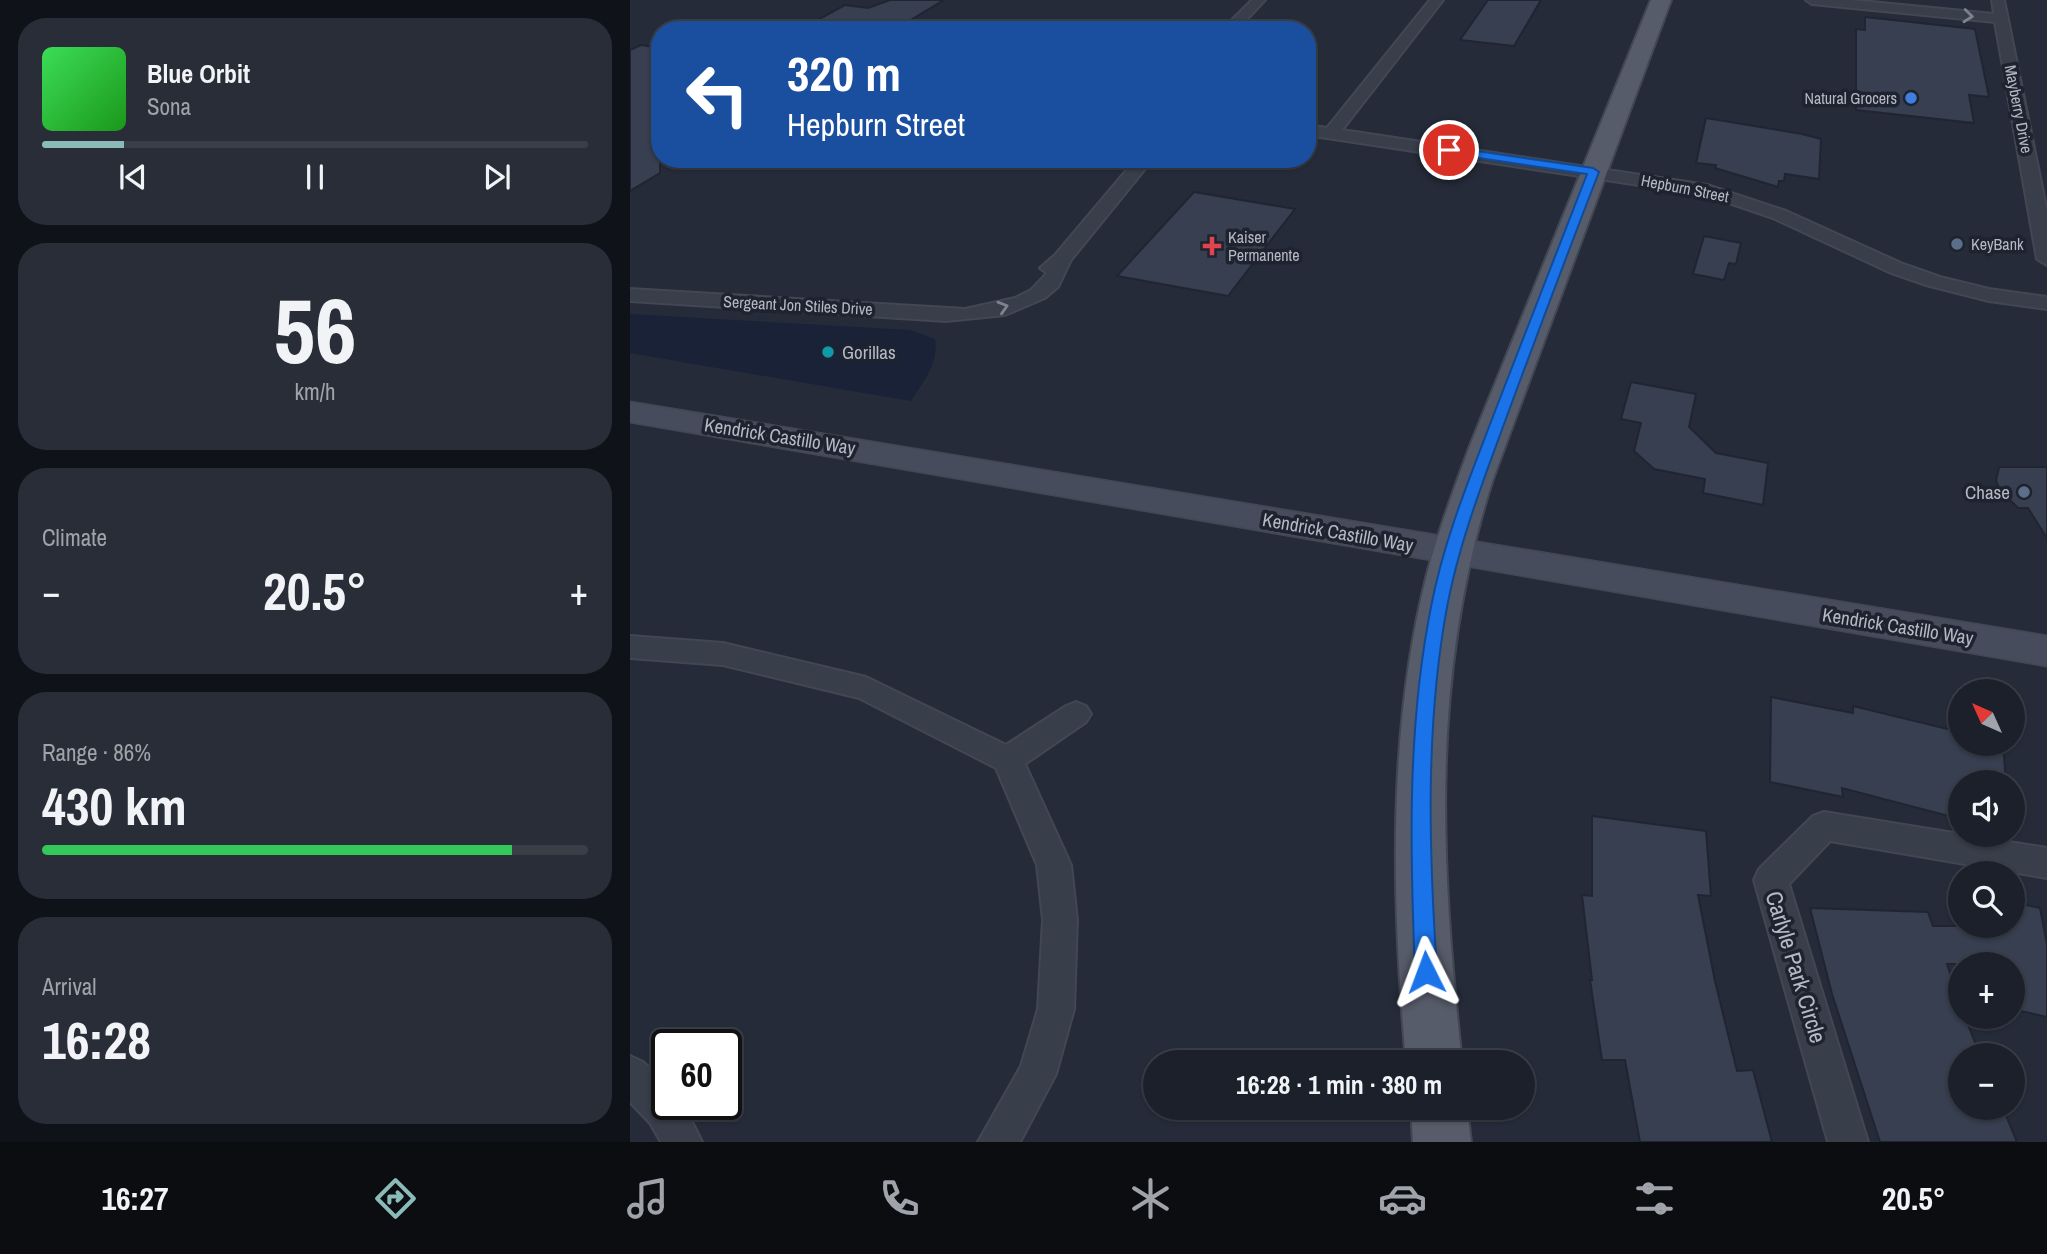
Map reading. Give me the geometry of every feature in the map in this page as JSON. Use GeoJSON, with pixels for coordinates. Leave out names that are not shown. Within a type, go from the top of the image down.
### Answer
{"type":"FeatureCollection","features":[{"type":"Feature","properties":{"kind":"main road"},"geometry":{"type":"LineString","coordinates":[[1433,1050],[1420,855],[1429,683],[1439,608],[1452,552],[1509,391],[1661,0]]}},
{"type":"Feature","properties":{"kind":"main road","name":"Kendrick Castillo Way"},"geometry":{"type":"LineString","coordinates":[[630,412],[2047,651]]}},
{"type":"Feature","properties":{"kind":"main road"},"geometry":{"type":"LineString","coordinates":[[1440,1120],[1442,1142]]}},
{"type":"Feature","properties":{"kind":"street"},"geometry":{"type":"LineString","coordinates":[[1238,21],[1259,0]]}},
{"type":"Feature","properties":{"kind":"street"},"geometry":{"type":"LineString","coordinates":[[1332,134],[1437,0]]}},
{"type":"Feature","properties":{"kind":"street"},"geometry":{"type":"LineString","coordinates":[[1812,0],[2002,19]]}},
{"type":"Feature","properties":{"kind":"street","name":"Mayberry Drive"},"geometry":{"type":"LineString","coordinates":[[1998,0],[2047,259]]}},
{"type":"Feature","properties":{"kind":"street","name":"Hepburn Street"},"geometry":{"type":"LineString","coordinates":[[1316,131],[1677,184],[1737,198],[1934,282],[1986,296],[2047,303]]}},
{"type":"Feature","properties":{"kind":"street","name":"Sergeant Jon Stiles Drive"},"geometry":{"type":"LineString","coordinates":[[630,295],[912,311],[956,317],[1009,306],[1044,290],[1055,277],[1062,259],[1138,168]]}},
{"type":"Feature","properties":{"kind":"street","name":"Sergeant Jon Stiles Drive"},"geometry":{"type":"LineString","coordinates":[[630,290],[685,298]]}},
{"type":"Feature","properties":{"kind":"street"},"geometry":{"type":"LineString","coordinates":[[630,646],[723,653],[866,688],[1008,760],[1054,866],[1060,920],[1056,1009],[1037,1074],[998,1142]]}},
{"type":"Feature","properties":{"kind":"street"},"geometry":{"type":"LineString","coordinates":[[1008,760],[1076,714]]}},
{"type":"Feature","properties":{"kind":"street","name":"Carlyle Park Circle"},"geometry":{"type":"LineString","coordinates":[[1849,1142],[1770,880],[1824,826],[2047,863]]}},
{"type":"Feature","properties":{"kind":"street"},"geometry":{"type":"LineString","coordinates":[[630,1075],[664,1109],[682,1142]]}},
{"type":"Feature","properties":{"kind":"water"},"geometry":{"type":"Polygon","coordinates":[[[630,314],[910,330],[935,339],[936,348],[933,364],[911,401],[630,353],[630,314]]]}},
{"type":"Feature","properties":{"kind":"building"},"geometry":{"type":"Polygon","coordinates":[[[890,0],[944,0],[909,21],[816,21],[845,5],[868,8],[890,0]]]}},
{"type":"Feature","properties":{"kind":"building"},"geometry":{"type":"Polygon","coordinates":[[[1488,0],[1541,0],[1514,46],[1460,40],[1488,0]]]}},
{"type":"Feature","properties":{"kind":"building"},"geometry":{"type":"Polygon","coordinates":[[[1865,17],[1975,29],[1989,97],[1969,95],[1974,123],[1856,110],[1856,29],[1865,30],[1865,17]]]}},
{"type":"Feature","properties":{"kind":"building"},"geometry":{"type":"Polygon","coordinates":[[[641,45],[651,47],[651,168],[660,168],[660,173],[630,191],[630,50],[641,45]]]}},
{"type":"Feature","properties":{"kind":"building"},"geometry":{"type":"Polygon","coordinates":[[[1706,118],[1821,139],[1819,179],[1785,174],[1784,181],[1779,181],[1778,187],[1715,168],[1716,165],[1696,163],[1706,118]]]}},
{"type":"Feature","properties":{"kind":"building","name":"Kaiser Permanente"},"geometry":{"type":"Polygon","coordinates":[[[1194,192],[1295,209],[1228,296],[1117,276],[1194,192]]]}},
{"type":"Feature","properties":{"kind":"building"},"geometry":{"type":"Polygon","coordinates":[[[1704,236],[1741,243],[1736,264],[1729,263],[1724,280],[1693,274],[1704,236]]]}},
{"type":"Feature","properties":{"kind":"building"},"geometry":{"type":"Polygon","coordinates":[[[1631,382],[1696,394],[1689,427],[1716,453],[1768,463],[1763,505],[1703,493],[1705,479],[1654,469],[1634,451],[1641,423],[1621,419],[1631,382]]]}},
{"type":"Feature","properties":{"kind":"building","name":"Chase"},"geometry":{"type":"Polygon","coordinates":[[[1999,467],[2047,467],[2047,538],[2028,508],[2018,508],[2000,490],[1996,481],[1999,467]]]}},
{"type":"Feature","properties":{"kind":"building"},"geometry":{"type":"Polygon","coordinates":[[[1771,697],[1853,713],[1853,706],[1948,729],[1948,756],[2004,756],[2005,770],[1948,770],[1948,816],[1842,788],[1843,797],[1770,782],[1771,697]]]}},
{"type":"Feature","properties":{"kind":"building"},"geometry":{"type":"Polygon","coordinates":[[[1592,816],[1706,831],[1711,896],[1698,895],[1715,981],[1737,1071],[1753,1070],[1772,1142],[1640,1142],[1625,1060],[1602,1060],[1590,980],[1582,895],[1592,896],[1592,816]]]}},
{"type":"Feature","properties":{"kind":"building"},"geometry":{"type":"Polygon","coordinates":[[[2025,905],[2040,908],[2047,944],[2047,1017],[2025,1012],[2025,952],[1948,952],[1948,1029],[1970,1029],[1975,1043],[1948,1043],[1948,1120],[2008,1120],[2017,1142],[1880,1142],[1832,994],[1810,908],[1928,912],[1933,926],[1948,926],[1948,938],[2025,938],[2025,905]]]}},
{"type":"Feature","properties":{"kind":"place","name":"Natural Grocers"},"geometry":{"type":"Point","coordinates":[1911,98]}},
{"type":"Feature","properties":{"kind":"place","name":"KeyBank"},"geometry":{"type":"Point","coordinates":[1957,244]}},
{"type":"Feature","properties":{"kind":"place","name":"Kaiser Permanente"},"geometry":{"type":"Point","coordinates":[1212,246]}},
{"type":"Feature","properties":{"kind":"place","name":"Gorillas"},"geometry":{"type":"Point","coordinates":[828,352]}},
{"type":"Feature","properties":{"kind":"place","name":"Chase"},"geometry":{"type":"Point","coordinates":[2024,492]}},
{"type":"Feature","properties":{"kind":"route"},"geometry":{"type":"LineString","coordinates":[[1426,972],[1420,855],[1423,766],[1429,683],[1439,608],[1452,552],[1483,462],[1593,172],[1449,150]]}}]}
